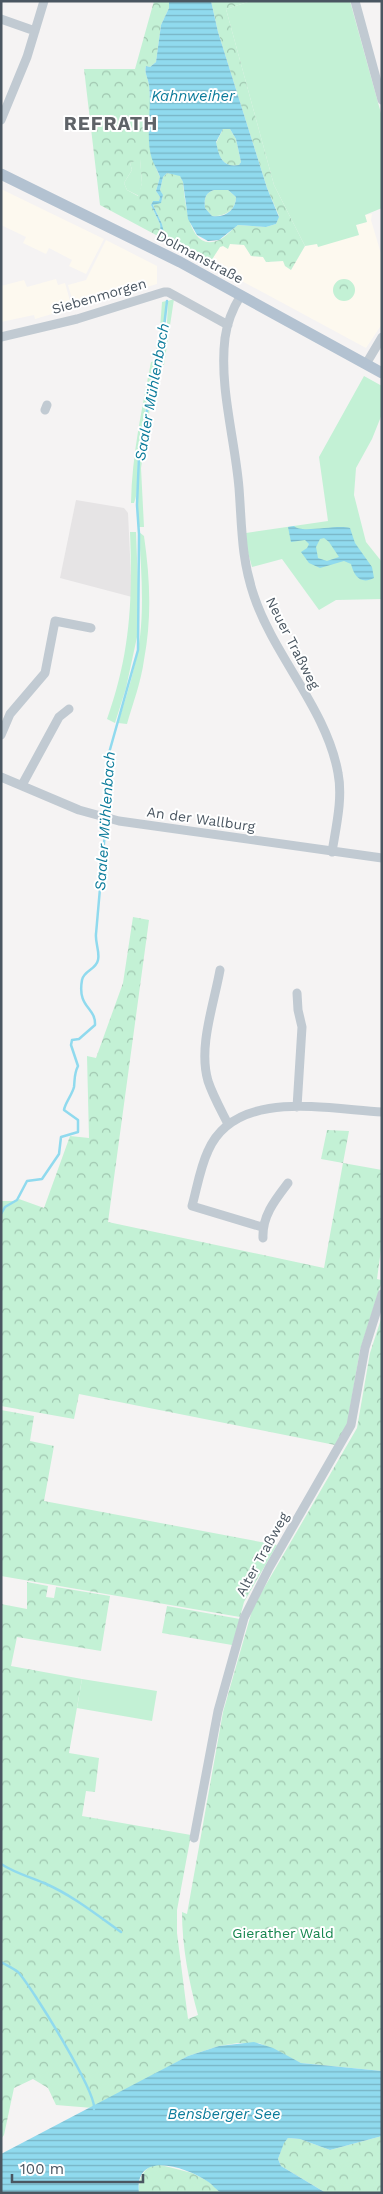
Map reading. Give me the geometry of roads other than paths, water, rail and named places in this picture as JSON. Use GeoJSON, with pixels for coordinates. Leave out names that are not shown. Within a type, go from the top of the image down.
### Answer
{"type":"FeatureCollection","features":[{"type":"Feature","properties":{"kind":"main road","name":"Dolmanstraße"},"geometry":{"type":"LineString","coordinates":[[1,174],[180,262],[382,372]]}},
{"type":"Feature","properties":{"kind":"street"},"geometry":{"type":"LineString","coordinates":[[1,120],[35,31],[44,1]]}},
{"type":"Feature","properties":{"kind":"street"},"geometry":{"type":"LineString","coordinates":[[355,1],[382,100]]}},
{"type":"Feature","properties":{"kind":"street"},"geometry":{"type":"LineString","coordinates":[[1,19],[35,31]]}},
{"type":"Feature","properties":{"kind":"street","name":"Siebenmorgen"},"geometry":{"type":"LineString","coordinates":[[1,337],[168,292],[228,325]]}},
{"type":"Feature","properties":{"kind":"street","name":"Neuer Traßweg"},"geometry":{"type":"LineString","coordinates":[[241,295],[228,325],[224,358],[225,380],[239,489],[242,547],[254,597],[329,743],[334,758],[338,774],[339,799],[332,852]]}},
{"type":"Feature","properties":{"kind":"street"},"geometry":{"type":"LineString","coordinates":[[366,364],[382,336]]}},
{"type":"Feature","properties":{"kind":"street"},"geometry":{"type":"LineString","coordinates":[[1,735],[10,714],[45,673],[56,621],[91,628]]}},
{"type":"Feature","properties":{"kind":"street"},"geometry":{"type":"LineString","coordinates":[[22,785],[59,717],[69,709]]}},
{"type":"Feature","properties":{"kind":"street","name":"An der Wallburg"},"geometry":{"type":"LineString","coordinates":[[1,777],[79,810],[116,820],[382,858]]}},
{"type":"Feature","properties":{"kind":"street"},"geometry":{"type":"LineString","coordinates":[[220,970],[210,1026],[205,1040],[206,1061],[208,1082],[228,1124]]}},
{"type":"Feature","properties":{"kind":"street"},"geometry":{"type":"LineString","coordinates":[[297,993],[302,1027],[297,1107]]}},
{"type":"Feature","properties":{"kind":"street"},"geometry":{"type":"LineString","coordinates":[[262,1227],[192,1206],[208,1151],[216,1135],[228,1124],[256,1110],[279,1106],[382,1112]]}},
{"type":"Feature","properties":{"kind":"street"},"geometry":{"type":"LineString","coordinates":[[263,1238],[262,1227],[272,1204],[288,1184]]}},
{"type":"Feature","properties":{"kind":"street","name":"Alter Traßweg"},"geometry":{"type":"LineString","coordinates":[[194,1838],[218,1712],[244,1618],[249,1604],[352,1425],[359,1371],[382,1294]]}},
{"type":"Feature","properties":{"kind":"water","name":"Kahnweiher"},"geometry":{"type":"Polygon","coordinates":[[[169,1],[211,1],[218,32],[267,188],[279,217],[276,224],[266,227],[238,225],[219,240],[208,241],[197,235],[188,219],[183,182],[180,176],[167,173],[163,177],[160,190],[163,195],[161,203],[153,205],[162,224],[165,237],[161,236],[160,224],[151,205],[153,201],[159,201],[160,197],[156,191],[160,177],[150,151],[150,94],[146,66],[150,67],[156,62],[161,25],[169,8],[169,1]],[[223,129],[216,142],[218,152],[225,163],[239,165],[241,162],[236,139],[230,129],[223,129]],[[214,190],[206,197],[205,208],[212,216],[221,216],[232,209],[236,202],[236,197],[228,190],[214,190]]]}},
{"type":"Feature","properties":{"kind":"water"},"geometry":{"type":"Polygon","coordinates":[[[294,526],[304,529],[350,528],[355,543],[372,567],[374,578],[362,580],[356,576],[351,564],[344,561],[320,568],[309,563],[301,552],[309,544],[305,540],[291,542],[288,527],[294,526]],[[324,538],[320,539],[316,547],[318,558],[327,561],[339,557],[324,538]]]}},
{"type":"Feature","properties":{"kind":"water","name":"Bensberger See"},"geometry":{"type":"Polygon","coordinates":[[[254,2042],[273,2048],[301,2063],[382,2071],[382,2136],[330,2150],[300,2139],[288,2138],[284,2143],[278,2159],[281,2166],[326,2193],[222,2193],[198,2176],[175,2167],[163,2165],[153,2166],[145,2171],[140,2179],[139,2193],[1,2193],[1,2154],[188,2056],[219,2046],[254,2042]]]}},
{"type":"Feature","properties":{"kind":"waterway","name":"Saaler Mühlenbach"},"geometry":{"type":"LineString","coordinates":[[106,814],[112,769],[109,753],[138,650],[139,534],[137,505],[139,456],[151,387],[161,353],[167,301]]}},
{"type":"Feature","properties":{"kind":"waterway","name":"Saaler Mühlenbach"},"geometry":{"type":"LineString","coordinates":[[1,1214],[5,1207],[17,1200],[27,1181],[42,1179],[59,1154],[61,1137],[78,1132],[78,1120],[64,1110],[74,1087],[78,1066],[71,1045],[72,1040],[79,1039],[95,1025],[95,1019],[84,1002],[81,989],[83,977],[95,966],[98,960],[96,934],[106,820]]}},
{"type":"Feature","properties":{"kind":"waterway"},"geometry":{"type":"LineString","coordinates":[[1,1864],[64,1893],[121,1932]]}},
{"type":"Feature","properties":{"kind":"waterway","name":"Saaler Mühlenbach"},"geometry":{"type":"LineString","coordinates":[[1,1962],[18,1972],[36,1997],[75,2063],[92,2099],[94,2109]]}},
{"type":"Feature","properties":{"kind":"district","name":"REFRATH"},"geometry":{"type":"Point","coordinates":[111,123]}},
{"type":"Feature","properties":{"kind":"park label","name":"Gierather Wald"},"geometry":{"type":"Point","coordinates":[283,1933]}}]}
